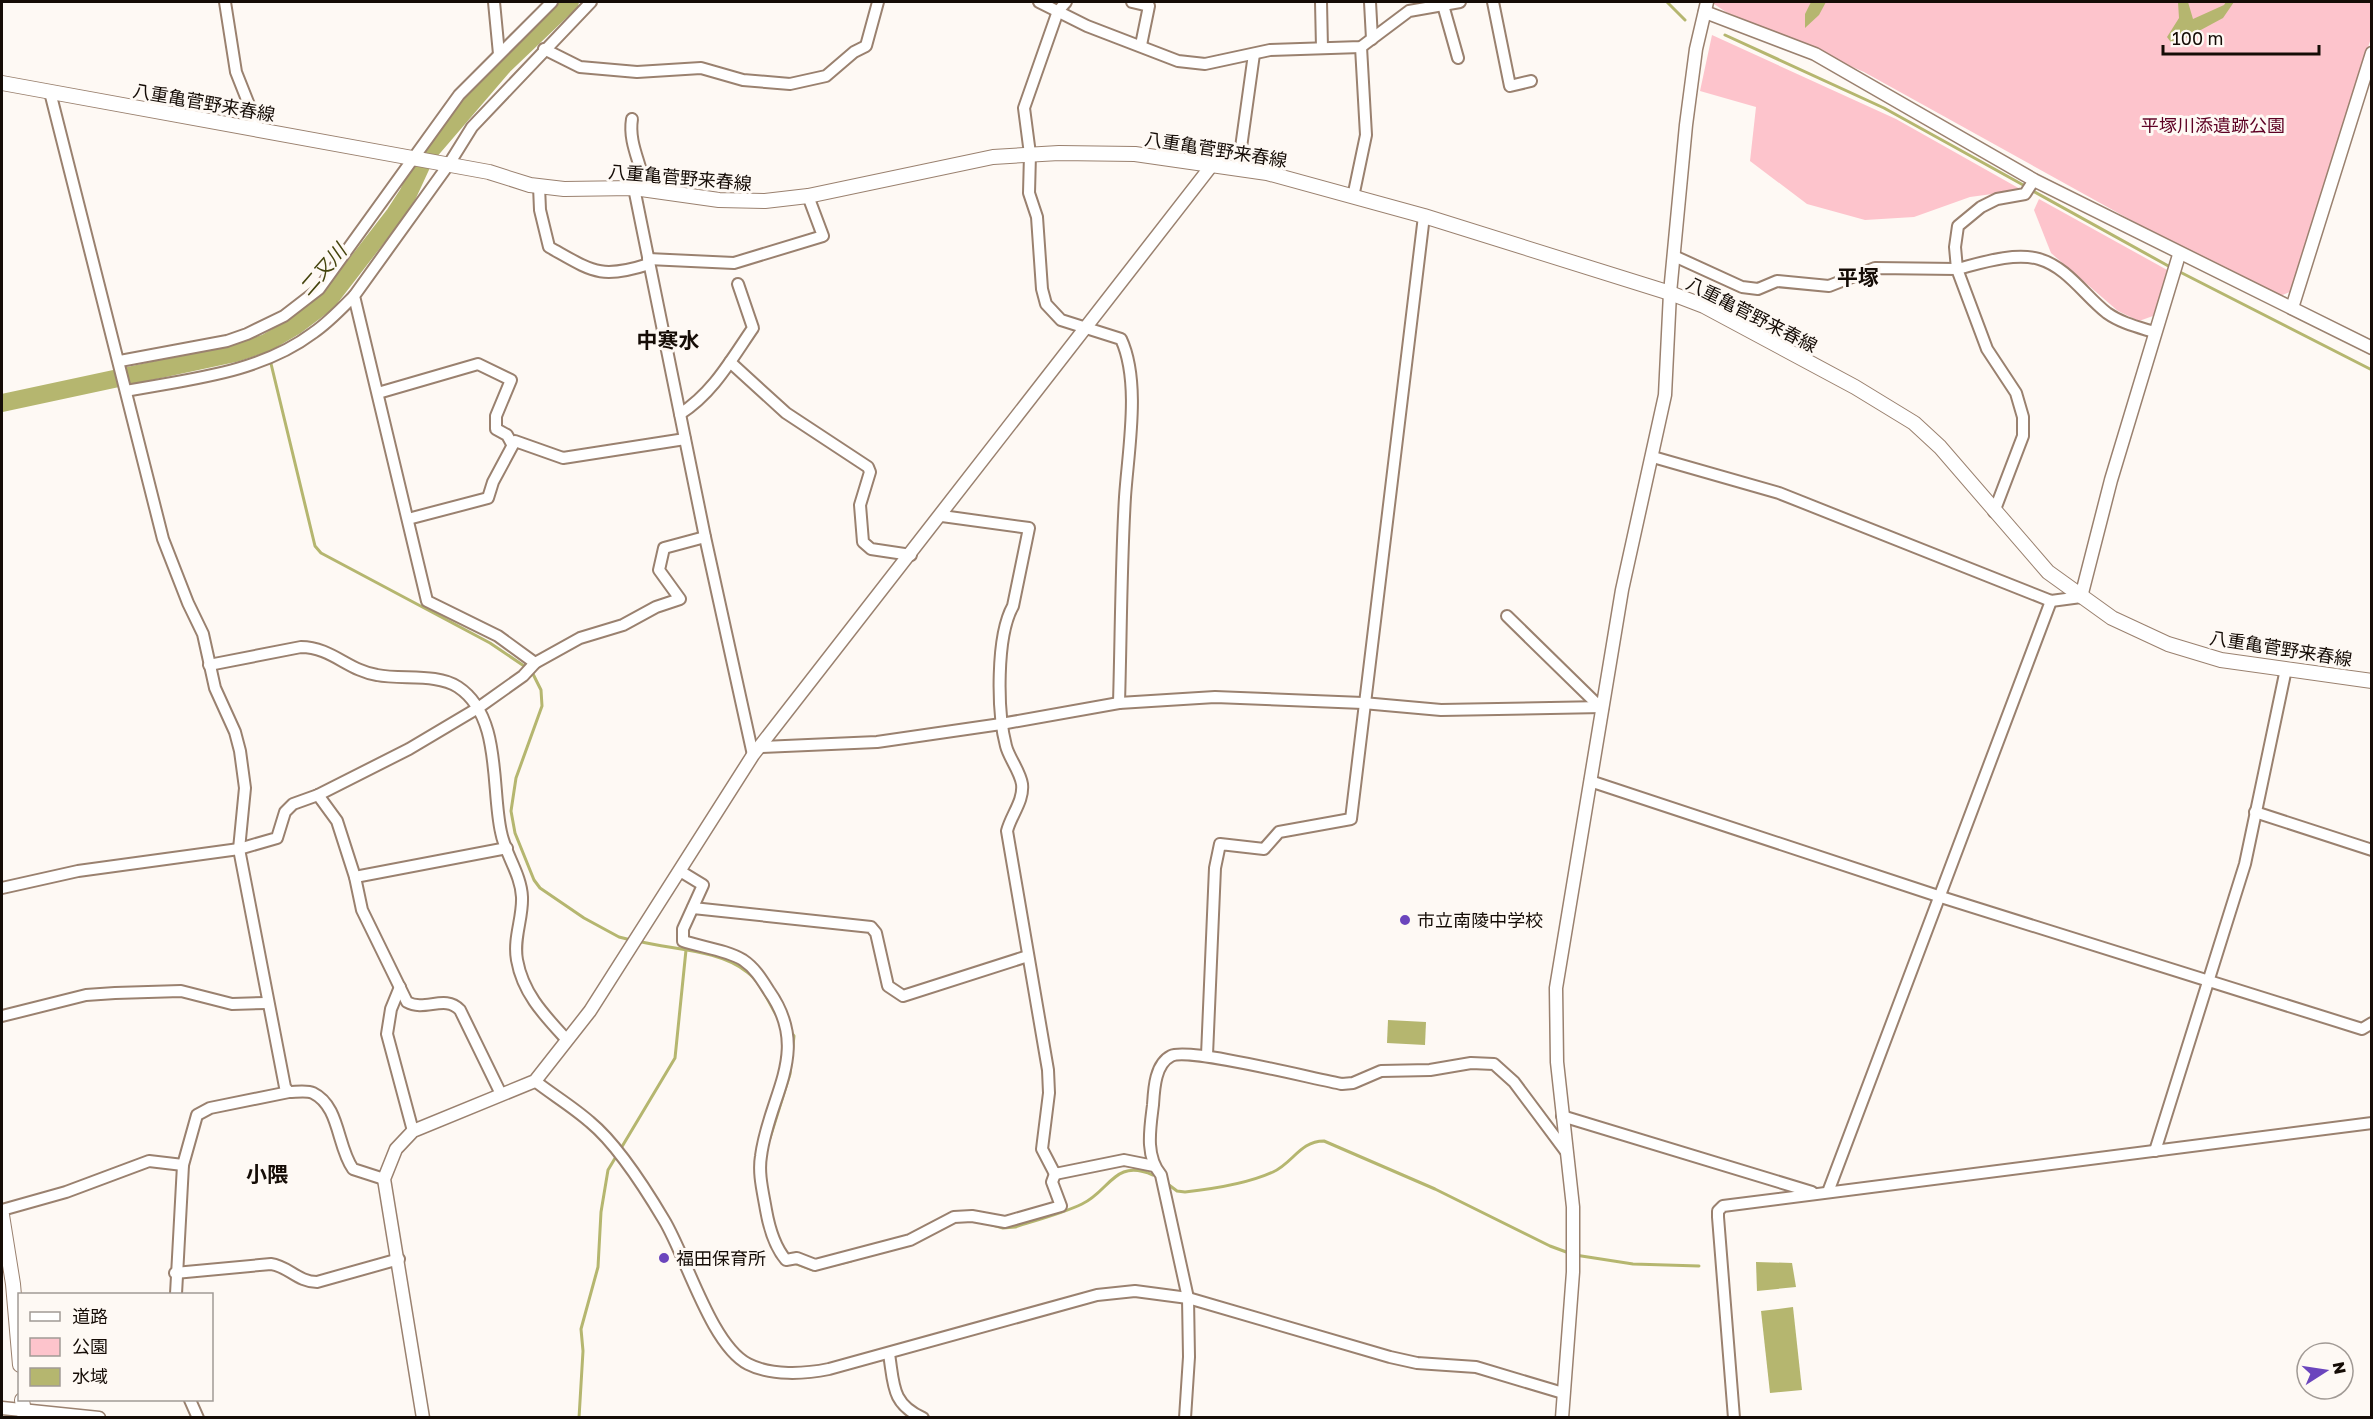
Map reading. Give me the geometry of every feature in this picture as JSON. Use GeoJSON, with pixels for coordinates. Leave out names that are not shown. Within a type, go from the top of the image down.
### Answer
{"type":"FeatureCollection","features":[{"type":"Feature","properties":{"kind":"main road","name":"八重亀菅野来春線"},"geometry":{"type":"LineString","coordinates":[[2,83],[449,164],[539,186],[564,189],[640,188],[719,200],[765,201],[808,196],[932,169],[1030,154],[1135,154],[1267,173],[1424,216],[1670,293],[1704,306],[1855,387],[1914,423],[1940,447],[2048,572],[2112,618],[2168,644],[2221,660],[2372,681]]}},
{"type":"Feature","properties":{"kind":"main road"},"geometry":{"type":"LineString","coordinates":[[2,1215],[13,1284],[18,1342]]}},
{"type":"Feature","properties":{"kind":"street"},"geometry":{"type":"LineString","coordinates":[[225,2],[236,72],[259,130]]}},
{"type":"Feature","properties":{"kind":"street"},"geometry":{"type":"LineString","coordinates":[[494,2],[499,54]]}},
{"type":"Feature","properties":{"kind":"street"},"geometry":{"type":"LineString","coordinates":[[120,361],[227,341],[268,325],[284,316],[319,289],[411,157],[459,95],[552,2]]}},
{"type":"Feature","properties":{"kind":"street"},"geometry":{"type":"LineString","coordinates":[[126,391],[238,368],[275,355],[313,333],[354,296],[449,164],[472,127],[591,2]]}},
{"type":"Feature","properties":{"kind":"street"},"geometry":{"type":"LineString","coordinates":[[544,49],[580,67],[637,72],[700,68],[743,80],[790,84],[826,76],[854,52],[866,46],[878,2]]}},
{"type":"Feature","properties":{"kind":"street"},"geometry":{"type":"LineString","coordinates":[[1039,2],[1087,26],[1178,61],[1205,64],[1270,50],[1361,47],[1409,11],[1460,2]]}},
{"type":"Feature","properties":{"kind":"street"},"geometry":{"type":"LineString","coordinates":[[1066,2],[1058,11],[1024,108],[1030,154],[1029,194],[1037,217],[1040,273],[1046,304],[1062,320],[1121,339],[1126,348],[1132,405],[1125,495],[1119,703]]}},
{"type":"Feature","properties":{"kind":"street"},"geometry":{"type":"LineString","coordinates":[[1132,2],[1149,6],[1141,45]]}},
{"type":"Feature","properties":{"kind":"street"},"geometry":{"type":"LineString","coordinates":[[1321,2],[1322,48]]}},
{"type":"Feature","properties":{"kind":"street"},"geometry":{"type":"LineString","coordinates":[[1370,2],[1372,39]]}},
{"type":"Feature","properties":{"kind":"street"},"geometry":{"type":"LineString","coordinates":[[1493,2],[1510,86],[1531,81]]}},
{"type":"Feature","properties":{"kind":"street"},"geometry":{"type":"LineString","coordinates":[[1443,5],[1458,58]]}},
{"type":"Feature","properties":{"kind":"street"},"geometry":{"type":"LineString","coordinates":[[1562,1418],[1573,1247],[1568,1154],[1557,1062],[1556,988],[1622,590],[1665,395],[1670,293],[1686,125],[1696,49],[1706,7],[1815,54],[2177,260],[2292,308],[2372,348]]}},
{"type":"Feature","properties":{"kind":"street"},"geometry":{"type":"LineString","coordinates":[[1353,197],[1366,135],[1361,47]]}},
{"type":"Feature","properties":{"kind":"street"},"geometry":{"type":"LineString","coordinates":[[2292,308],[2372,53]]}},
{"type":"Feature","properties":{"kind":"street"},"geometry":{"type":"LineString","coordinates":[[1238,169],[1254,54]]}},
{"type":"Feature","properties":{"kind":"street"},"geometry":{"type":"LineString","coordinates":[[50,92],[120,361],[163,539],[188,603],[203,633],[209,665],[240,751],[245,788],[239,849],[267,1003],[285,1087],[289,1092]]}},
{"type":"Feature","properties":{"kind":"street"},"geometry":{"type":"LineString","coordinates":[[632,119],[632,144],[643,172],[640,188],[649,262],[705,537],[757,751]]}},
{"type":"Feature","properties":{"kind":"street"},"geometry":{"type":"LineString","coordinates":[[423,1418],[399,1259],[384,1179],[396,1149],[413,1131],[535,1082],[590,1011],[757,751],[942,516],[1212,165]]}},
{"type":"Feature","properties":{"kind":"street"},"geometry":{"type":"LineString","coordinates":[[1994,512],[2023,436],[2023,417],[2016,393],[1987,349],[1957,269],[1955,247],[1958,226],[1981,207],[1997,199],[2025,194],[2034,180]]}},
{"type":"Feature","properties":{"kind":"street"},"geometry":{"type":"LineString","coordinates":[[539,186],[540,210],[549,247],[590,269],[611,273],[621,273],[649,262],[734,263],[823,236],[808,196]]}},
{"type":"Feature","properties":{"kind":"street"},"geometry":{"type":"LineString","coordinates":[[1207,1055],[1215,868],[1220,844],[1264,849],[1279,832],[1351,819],[1363,703],[1424,216]]}},
{"type":"Feature","properties":{"kind":"street"},"geometry":{"type":"LineString","coordinates":[[1674,256],[1742,287],[1758,289],[1777,281],[1829,286],[1875,268],[1957,269],[2018,258],[2039,259],[2068,275],[2109,314],[2129,325],[2154,332]]}},
{"type":"Feature","properties":{"kind":"street"},"geometry":{"type":"LineString","coordinates":[[1653,457],[1779,493],[2050,601],[2081,597],[2111,480],[2177,260]]}},
{"type":"Feature","properties":{"kind":"street"},"geometry":{"type":"LineString","coordinates":[[680,414],[708,391],[754,324],[738,284]]}},
{"type":"Feature","properties":{"kind":"street"},"geometry":{"type":"LineString","coordinates":[[354,296],[427,601],[498,636],[535,663]]}},
{"type":"Feature","properties":{"kind":"street"},"geometry":{"type":"LineString","coordinates":[[730,362],[786,413],[868,467],[870,472],[860,505],[863,542],[871,549],[911,555]]}},
{"type":"Feature","properties":{"kind":"street"},"geometry":{"type":"LineString","coordinates":[[378,393],[478,364],[511,380],[496,416],[496,429],[507,435],[512,444]]}},
{"type":"Feature","properties":{"kind":"street"},"geometry":{"type":"LineString","coordinates":[[408,519],[488,498],[493,482],[515,441],[534,445],[564,458],[685,439]]}},
{"type":"Feature","properties":{"kind":"street"},"geometry":{"type":"LineString","coordinates":[[680,871],[703,885],[683,929],[683,941],[741,959],[753,967],[785,1018],[789,1037],[789,1055],[764,1137],[760,1175],[767,1218],[774,1240],[786,1260],[797,1258],[815,1265],[910,1240],[962,1216],[1005,1222],[1061,1206],[1052,1182],[1055,1174],[1042,1149],[1049,1093],[1048,1070],[1007,831],[1021,799],[1022,782],[1011,762],[1001,724],[1000,650],[1008,615],[1013,606],[1029,528],[942,516]]}},
{"type":"Feature","properties":{"kind":"street"},"geometry":{"type":"LineString","coordinates":[[2,888],[78,871],[239,849],[277,838],[285,812],[293,804],[318,795],[409,749],[478,708],[523,676],[535,663],[580,638],[623,625],[656,607],[680,599],[659,570],[664,548],[705,537]]}},
{"type":"Feature","properties":{"kind":"street"},"geometry":{"type":"LineString","coordinates":[[1828,1192],[1941,897],[2050,601]]}},
{"type":"Feature","properties":{"kind":"street"},"geometry":{"type":"LineString","coordinates":[[1507,616],[1602,707]]}},
{"type":"Feature","properties":{"kind":"street"},"geometry":{"type":"LineString","coordinates":[[209,665],[302,647],[313,647],[325,650],[364,672],[454,685],[461,689],[478,708],[496,768],[499,819],[522,891],[516,942],[517,960],[524,984],[537,1008],[567,1040]]}},
{"type":"Feature","properties":{"kind":"street"},"geometry":{"type":"LineString","coordinates":[[2155,1151],[2245,864],[2286,669]]}},
{"type":"Feature","properties":{"kind":"street"},"geometry":{"type":"LineString","coordinates":[[757,751],[877,742],[1001,724],[1119,703],[1215,697],[1363,703],[1441,710],[1602,707]]}},
{"type":"Feature","properties":{"kind":"street"},"geometry":{"type":"LineString","coordinates":[[1590,781],[1941,897],[2362,1029],[2372,1023]]}},
{"type":"Feature","properties":{"kind":"street"},"geometry":{"type":"LineString","coordinates":[[318,795],[337,821],[355,878],[362,910],[407,1002],[413,1006],[449,1002],[460,1010],[501,1094]]}},
{"type":"Feature","properties":{"kind":"street"},"geometry":{"type":"LineString","coordinates":[[2255,812],[2372,850]]}},
{"type":"Feature","properties":{"kind":"street"},"geometry":{"type":"LineString","coordinates":[[355,878],[507,848]]}},
{"type":"Feature","properties":{"kind":"street"},"geometry":{"type":"LineString","coordinates":[[693,908],[871,927],[876,933],[888,986],[903,996],[1028,956]]}},
{"type":"Feature","properties":{"kind":"street"},"geometry":{"type":"LineString","coordinates":[[400,987],[391,1009],[387,1034],[413,1131]]}},
{"type":"Feature","properties":{"kind":"street"},"geometry":{"type":"LineString","coordinates":[[2,1016],[86,995],[115,993],[181,991],[224,1003],[267,1003]]}},
{"type":"Feature","properties":{"kind":"street"},"geometry":{"type":"LineString","coordinates":[[1185,1418],[1189,1357],[1188,1298],[1161,1175],[1154,1166],[1150,1129],[1155,1080],[1161,1066],[1170,1056],[1183,1053],[1207,1055],[1342,1084],[1353,1083],[1381,1071],[1430,1070],[1471,1063],[1494,1064],[1514,1082],[1568,1154]]}},
{"type":"Feature","properties":{"kind":"street"},"geometry":{"type":"LineString","coordinates":[[535,1082],[590,1122],[609,1140],[663,1219],[709,1314],[734,1353],[748,1365],[804,1374],[889,1354],[1097,1294],[1135,1291],[1188,1298],[1390,1357],[1417,1363],[1476,1367],[1563,1393]]}},
{"type":"Feature","properties":{"kind":"street"},"geometry":{"type":"LineString","coordinates":[[176,1293],[175,1273],[183,1165],[194,1123],[202,1111],[289,1092],[311,1092],[331,1111],[353,1169],[384,1179]]}},
{"type":"Feature","properties":{"kind":"street"},"geometry":{"type":"LineString","coordinates":[[1562,1116],[1815,1193]]}},
{"type":"Feature","properties":{"kind":"street"},"geometry":{"type":"LineString","coordinates":[[1734,1418],[1718,1211],[1723,1206],[2372,1123]]}},
{"type":"Feature","properties":{"kind":"street"},"geometry":{"type":"LineString","coordinates":[[1055,1174],[1124,1160],[1154,1166]]}},
{"type":"Feature","properties":{"kind":"street"},"geometry":{"type":"LineString","coordinates":[[2,1210],[66,1192],[148,1161],[183,1165]]}},
{"type":"Feature","properties":{"kind":"street"},"geometry":{"type":"LineString","coordinates":[[175,1273],[271,1264],[279,1265],[308,1282],[317,1282],[399,1259]]}},
{"type":"Feature","properties":{"kind":"street"},"geometry":{"type":"LineString","coordinates":[[889,1354],[900,1404],[923,1418]]}},
{"type":"Feature","properties":{"kind":"street"},"geometry":{"type":"LineString","coordinates":[[190,1401],[198,1418]]}},
{"type":"Feature","properties":{"kind":"street"},"geometry":{"type":"LineString","coordinates":[[2,1408],[99,1418]]}},
{"type":"Feature","properties":{"kind":"green space","name":"平塚川添遺跡公園"},"geometry":{"type":"Polygon","coordinates":[[[1714,2],[2371,2],[2372,35],[2290,292],[2280,296],[2194,255],[1864,72],[1726,12],[1714,2]]]}},
{"type":"Feature","properties":{"kind":"green space"},"geometry":{"type":"Polygon","coordinates":[[[1712,35],[1896,119],[2022,190],[1970,197],[1914,217],[1865,220],[1807,204],[1750,161],[1756,107],[1700,91],[1712,35]]]}},
{"type":"Feature","properties":{"kind":"green space"},"geometry":{"type":"Polygon","coordinates":[[[2039,199],[2169,271],[2153,316],[2139,321],[2118,311],[2051,253],[2034,210],[2039,199]]]}},
{"type":"Feature","properties":{"kind":"water"},"geometry":{"type":"Polygon","coordinates":[[[1811,2],[1826,2],[1819,15],[1805,28],[1805,14],[1811,2]]]}},
{"type":"Feature","properties":{"kind":"water"},"geometry":{"type":"Polygon","coordinates":[[[2178,2],[2188,2],[2193,19],[2226,2],[2234,2],[2223,18],[2173,45],[2167,37],[2179,18],[2178,2]]]}},
{"type":"Feature","properties":{"kind":"water"},"geometry":{"type":"Polygon","coordinates":[[[1388,1020],[1426,1022],[1425,1045],[1387,1043],[1388,1020]]]}},
{"type":"Feature","properties":{"kind":"water"},"geometry":{"type":"Polygon","coordinates":[[[1756,1262],[1792,1263],[1796,1287],[1757,1291],[1756,1262]]]}},
{"type":"Feature","properties":{"kind":"water"},"geometry":{"type":"Polygon","coordinates":[[[1793,1307],[1802,1390],[1770,1393],[1761,1311],[1793,1307]]]}},
{"type":"Feature","properties":{"kind":"waterway","name":"二又川"},"geometry":{"type":"LineString","coordinates":[[2,403],[235,353],[266,343],[295,326],[327,302],[395,214],[408,194],[425,157],[504,65],[570,2]]}},
{"type":"Feature","properties":{"kind":"waterway"},"geometry":{"type":"LineString","coordinates":[[1667,2],[1685,20]]}},
{"type":"Feature","properties":{"kind":"waterway"},"geometry":{"type":"LineString","coordinates":[[1725,35],[1884,108],[2025,186]]}},
{"type":"Feature","properties":{"kind":"waterway"},"geometry":{"type":"LineString","coordinates":[[2031,190],[2172,268]]}},
{"type":"Feature","properties":{"kind":"waterway"},"geometry":{"type":"LineString","coordinates":[[2178,271],[2372,370]]}},
{"type":"Feature","properties":{"kind":"waterway"},"geometry":{"type":"LineString","coordinates":[[266,343],[315,546],[321,553],[490,643],[527,668]]}},
{"type":"Feature","properties":{"kind":"waterway"},"geometry":{"type":"LineString","coordinates":[[532,672],[541,690],[542,706],[516,778],[511,811],[515,833],[534,880],[540,888],[584,918],[619,937],[631,940]]}},
{"type":"Feature","properties":{"kind":"waterway"},"geometry":{"type":"LineString","coordinates":[[638,941],[709,954],[735,964],[756,981],[778,1018]]}},
{"type":"Feature","properties":{"kind":"waterway"},"geometry":{"type":"LineString","coordinates":[[579,1418],[583,1351],[581,1329],[598,1267],[601,1212],[608,1170],[675,1058],[686,950]]}},
{"type":"Feature","properties":{"kind":"waterway"},"geometry":{"type":"LineString","coordinates":[[770,1138],[790,1074],[794,1036],[791,1032]]}},
{"type":"Feature","properties":{"kind":"waterway"},"geometry":{"type":"LineString","coordinates":[[1169,1185],[1177,1191],[1185,1192],[1218,1188],[1252,1180],[1280,1168],[1303,1148],[1324,1141],[1435,1189],[1550,1246],[1569,1253]]}},
{"type":"Feature","properties":{"kind":"waterway"},"geometry":{"type":"LineString","coordinates":[[989,1224],[1003,1228],[1015,1227],[1066,1211],[1091,1198],[1121,1173],[1140,1171],[1153,1175]]}},
{"type":"Feature","properties":{"kind":"waterway"},"geometry":{"type":"LineString","coordinates":[[1575,1255],[1633,1264],[1699,1266]]}},
{"type":"Feature","properties":{"kind":"waterway"},"geometry":{"type":"LineString","coordinates":[[794,1263],[813,1270],[851,1261]]}},
{"type":"Feature","properties":{"kind":"place","name":"市立南陵中学校"},"geometry":{"type":"Point","coordinates":[1405,920]}},
{"type":"Feature","properties":{"kind":"place","name":"福田保育所"},"geometry":{"type":"Point","coordinates":[664,1258]}},
{"type":"Feature","properties":{"kind":"district","name":"平塚"},"geometry":{"type":"Point","coordinates":[1858,277]}},
{"type":"Feature","properties":{"kind":"district","name":"中寒水"},"geometry":{"type":"Point","coordinates":[668,340]}},
{"type":"Feature","properties":{"kind":"district","name":"小隈"},"geometry":{"type":"Point","coordinates":[267,1174]}}]}
